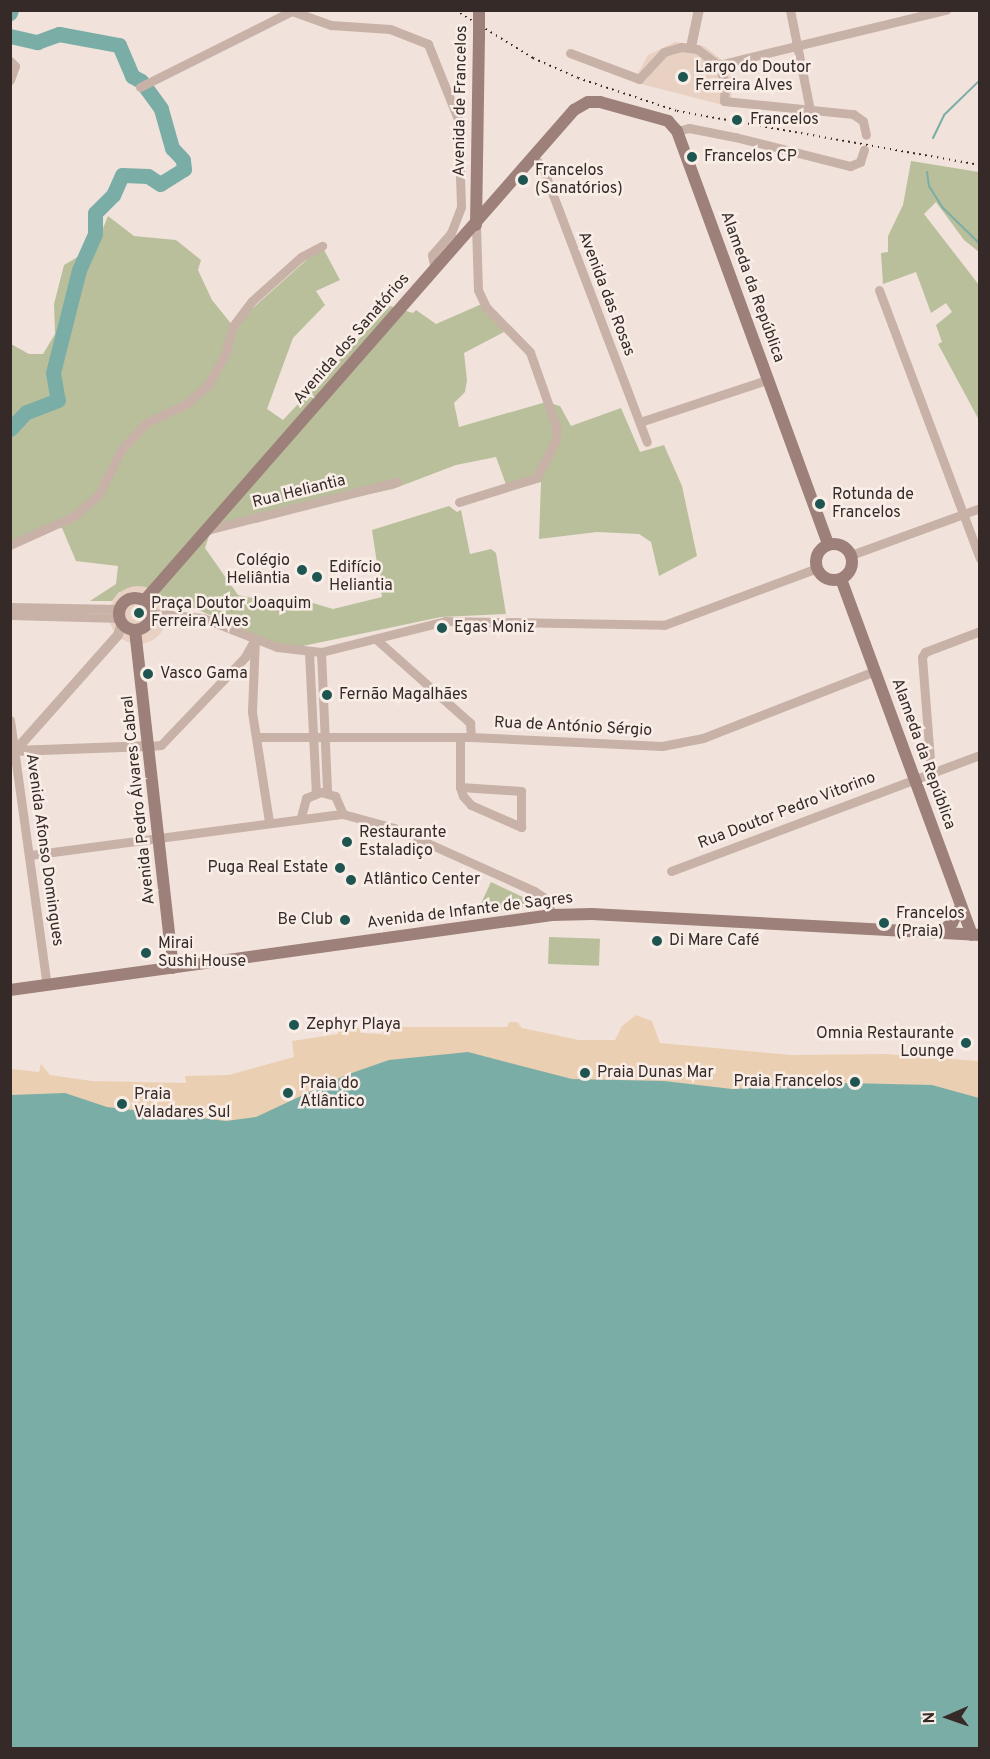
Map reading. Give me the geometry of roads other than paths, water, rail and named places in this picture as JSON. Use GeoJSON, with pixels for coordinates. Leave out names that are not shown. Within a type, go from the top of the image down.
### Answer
{"type":"FeatureCollection","features":[{"type":"Feature","properties":{"kind":"main road","name":"Avenida de Francelos"},"geometry":{"type":"LineString","coordinates":[[476,225],[479,12]]}},
{"type":"Feature","properties":{"kind":"main road","name":"Avenida dos Sanatórios"},"geometry":{"type":"LineString","coordinates":[[120,617],[130,599],[144,601],[435,269],[535,159],[574,110],[588,102],[600,102],[668,121],[676,131]]}},
{"type":"Feature","properties":{"kind":"main road","name":"Alameda da República"},"geometry":{"type":"LineString","coordinates":[[676,131],[828,544]]}},
{"type":"Feature","properties":{"kind":"main road","name":"Avenida de Francelos"},"geometry":{"type":"LineString","coordinates":[[476,191],[501,197]]}},
{"type":"Feature","properties":{"kind":"main road"},"geometry":{"type":"LineString","coordinates":[[828,544],[842,545],[851,555],[851,569],[841,579],[827,578],[817,568],[818,554],[828,544]]}},
{"type":"Feature","properties":{"kind":"main road","name":"Alameda da República"},"geometry":{"type":"LineString","coordinates":[[841,579],[961,906],[976,935]]}},
{"type":"Feature","properties":{"kind":"main road"},"geometry":{"type":"LineString","coordinates":[[120,617],[135,630],[149,623],[151,613],[144,601]]}},
{"type":"Feature","properties":{"kind":"main road","name":"Avenida Pedro Álvares Cabral"},"geometry":{"type":"LineString","coordinates":[[135,630],[150,746],[173,968]]}},
{"type":"Feature","properties":{"kind":"main road"},"geometry":{"type":"LineString","coordinates":[[940,933],[952,924],[961,906]]}},
{"type":"Feature","properties":{"kind":"main road","name":"Avenida de Infante de Sagres"},"geometry":{"type":"LineString","coordinates":[[10,990],[552,915],[592,914],[976,935]]}},
{"type":"Feature","properties":{"kind":"street"},"geometry":{"type":"LineString","coordinates":[[691,47],[699,10]]}},
{"type":"Feature","properties":{"kind":"street"},"geometry":{"type":"LineString","coordinates":[[790,10],[810,110]]}},
{"type":"Feature","properties":{"kind":"street"},"geometry":{"type":"LineString","coordinates":[[718,65],[946,10]]}},
{"type":"Feature","properties":{"kind":"street"},"geometry":{"type":"LineString","coordinates":[[142,86],[290,11],[331,25],[390,29],[428,44],[458,119],[462,207],[451,233],[432,255],[435,269]]}},
{"type":"Feature","properties":{"kind":"street"},"geometry":{"type":"LineString","coordinates":[[570,53],[639,79],[664,52],[691,47],[708,54],[718,65],[725,82],[724,101],[860,117],[866,135]]}},
{"type":"Feature","properties":{"kind":"street"},"geometry":{"type":"LineString","coordinates":[[10,61],[15,66],[10,80]]}},
{"type":"Feature","properties":{"kind":"street"},"geometry":{"type":"LineString","coordinates":[[676,131],[689,128],[735,137],[843,165],[855,166],[864,150]]}},
{"type":"Feature","properties":{"kind":"street","name":"Avenida das Rosas"},"geometry":{"type":"LineString","coordinates":[[535,159],[542,166],[647,442]]}},
{"type":"Feature","properties":{"kind":"street"},"geometry":{"type":"LineString","coordinates":[[459,502],[536,478],[556,440],[556,426],[530,352],[486,307],[478,290],[476,225]]}},
{"type":"Feature","properties":{"kind":"street"},"geometry":{"type":"LineString","coordinates":[[10,545],[74,516],[99,494],[121,450],[146,423],[186,404],[208,385],[226,352],[232,326],[252,301],[286,269],[322,246]]}},
{"type":"Feature","properties":{"kind":"street"},"geometry":{"type":"LineString","coordinates":[[879,290],[980,559]]}},
{"type":"Feature","properties":{"kind":"street"},"geometry":{"type":"LineString","coordinates":[[640,422],[769,379]]}},
{"type":"Feature","properties":{"kind":"street","name":"Rua Heliantia"},"geometry":{"type":"LineString","coordinates":[[207,530],[397,482]]}},
{"type":"Feature","properties":{"kind":"street"},"geometry":{"type":"LineString","coordinates":[[851,555],[980,508]]}},
{"type":"Feature","properties":{"kind":"street"},"geometry":{"type":"LineString","coordinates":[[151,613],[203,618],[255,639],[309,652],[321,652],[377,640],[446,621],[664,625],[817,568]]}},
{"type":"Feature","properties":{"kind":"street"},"geometry":{"type":"LineString","coordinates":[[10,607],[120,617]]}},
{"type":"Feature","properties":{"kind":"street"},"geometry":{"type":"LineString","coordinates":[[10,615],[120,617]]}},
{"type":"Feature","properties":{"kind":"street"},"geometry":{"type":"LineString","coordinates":[[12,753],[118,635],[120,617]]}},
{"type":"Feature","properties":{"kind":"street"},"geometry":{"type":"LineString","coordinates":[[932,772],[922,657],[925,652],[980,631]]}},
{"type":"Feature","properties":{"kind":"street"},"geometry":{"type":"LineString","coordinates":[[255,639],[252,712],[269,822]]}},
{"type":"Feature","properties":{"kind":"street"},"geometry":{"type":"LineString","coordinates":[[12,753],[161,745],[245,657],[255,639]]}},
{"type":"Feature","properties":{"kind":"street"},"geometry":{"type":"LineString","coordinates":[[377,640],[470,723],[471,737]]}},
{"type":"Feature","properties":{"kind":"street"},"geometry":{"type":"LineString","coordinates":[[309,652],[316,793]]}},
{"type":"Feature","properties":{"kind":"street"},"geometry":{"type":"LineString","coordinates":[[321,652],[327,792]]}},
{"type":"Feature","properties":{"kind":"street","name":"Rua de António Sérgio"},"geometry":{"type":"LineString","coordinates":[[256,737],[460,736],[662,746],[703,738],[875,671]]}},
{"type":"Feature","properties":{"kind":"street","name":"Avenida Afonso Domingues"},"geometry":{"type":"LineString","coordinates":[[10,720],[12,753],[30,855],[47,985]]}},
{"type":"Feature","properties":{"kind":"street"},"geometry":{"type":"LineString","coordinates":[[460,736],[460,787],[471,805],[521,827],[521,791],[460,787]]}},
{"type":"Feature","properties":{"kind":"street","name":"Rua Doutor Pedro Vitorino"},"geometry":{"type":"LineString","coordinates":[[671,871],[980,755]]}},
{"type":"Feature","properties":{"kind":"street"},"geometry":{"type":"LineString","coordinates":[[301,818],[303,802],[316,793],[327,792],[339,800],[343,814]]}},
{"type":"Feature","properties":{"kind":"street"},"geometry":{"type":"LineString","coordinates":[[30,855],[343,814],[394,828],[534,891],[546,899],[552,915]]}},
{"type":"Feature","properties":{"kind":"water"},"geometry":{"type":"Polygon","coordinates":[[[468,1052],[572,1079],[664,1081],[732,1089],[846,1083],[932,1085],[979,1098],[979,1748],[11,1748],[11,1095],[65,1093],[107,1107],[226,1121],[256,1117],[346,1075],[389,1060],[468,1052]]]}},
{"type":"Feature","properties":{"kind":"waterway"},"geometry":{"type":"LineString","coordinates":[[10,36],[37,42],[59,34],[119,45],[132,76],[141,81],[161,109],[172,148],[183,160],[184,169],[160,184],[148,176],[122,175],[113,195],[95,213],[95,234],[79,270],[53,373],[58,400],[26,412],[10,429]]}},
{"type":"Feature","properties":{"kind":"waterway"},"geometry":{"type":"LineString","coordinates":[[933,138],[944,115],[980,80]]}},
{"type":"Feature","properties":{"kind":"waterway"},"geometry":{"type":"LineString","coordinates":[[927,172],[929,186],[943,208],[980,244]]}},
{"type":"Feature","properties":{"kind":"railway"},"geometry":{"type":"LineString","coordinates":[[455,10],[533,58],[578,78],[677,111],[980,165]]}},
{"type":"Feature","properties":{"kind":"place","name":"Largo do Doutor Ferreira Alves"},"geometry":{"type":"Point","coordinates":[683,77]}},
{"type":"Feature","properties":{"kind":"place","name":"Francelos"},"geometry":{"type":"Point","coordinates":[737,120]}},
{"type":"Feature","properties":{"kind":"place","name":"Francelos CP"},"geometry":{"type":"Point","coordinates":[692,157]}},
{"type":"Feature","properties":{"kind":"place","name":"Francelos (Sanatórios)"},"geometry":{"type":"Point","coordinates":[523,180]}},
{"type":"Feature","properties":{"kind":"place","name":"Rotunda de Francelos"},"geometry":{"type":"Point","coordinates":[820,504]}},
{"type":"Feature","properties":{"kind":"place","name":"Colégio Heliântia"},"geometry":{"type":"Point","coordinates":[302,570]}},
{"type":"Feature","properties":{"kind":"place","name":"Edifício Heliantia"},"geometry":{"type":"Point","coordinates":[317,577]}},
{"type":"Feature","properties":{"kind":"place","name":"Praça Doutor Joaquim Ferreira Alves"},"geometry":{"type":"Point","coordinates":[139,613]}},
{"type":"Feature","properties":{"kind":"place","name":"Egas Moniz"},"geometry":{"type":"Point","coordinates":[442,628]}},
{"type":"Feature","properties":{"kind":"place","name":"Vasco Gama"},"geometry":{"type":"Point","coordinates":[148,674]}},
{"type":"Feature","properties":{"kind":"place","name":"Fernão Magalhães"},"geometry":{"type":"Point","coordinates":[327,695]}},
{"type":"Feature","properties":{"kind":"place","name":"Restaurante Estaladiço"},"geometry":{"type":"Point","coordinates":[347,842]}},
{"type":"Feature","properties":{"kind":"place","name":"Puga Real Estate"},"geometry":{"type":"Point","coordinates":[340,868]}},
{"type":"Feature","properties":{"kind":"place","name":"Atlântico Center"},"geometry":{"type":"Point","coordinates":[351,880]}},
{"type":"Feature","properties":{"kind":"place","name":"Be Club"},"geometry":{"type":"Point","coordinates":[345,920]}},
{"type":"Feature","properties":{"kind":"place","name":"Francelos (Praia)"},"geometry":{"type":"Point","coordinates":[884,923]}},
{"type":"Feature","properties":{"kind":"place","name":"Di Mare Café"},"geometry":{"type":"Point","coordinates":[657,941]}},
{"type":"Feature","properties":{"kind":"place","name":"Mirai Sushi House"},"geometry":{"type":"Point","coordinates":[146,953]}},
{"type":"Feature","properties":{"kind":"place","name":"Zephyr Playa"},"geometry":{"type":"Point","coordinates":[294,1025]}},
{"type":"Feature","properties":{"kind":"place","name":"Omnia Restaurante Lounge"},"geometry":{"type":"Point","coordinates":[966,1043]}},
{"type":"Feature","properties":{"kind":"place","name":"Praia Dunas Mar"},"geometry":{"type":"Point","coordinates":[585,1073]}},
{"type":"Feature","properties":{"kind":"place","name":"Praia Francelos"},"geometry":{"type":"Point","coordinates":[855,1082]}},
{"type":"Feature","properties":{"kind":"place","name":"Praia do Atlântico"},"geometry":{"type":"Point","coordinates":[288,1093]}},
{"type":"Feature","properties":{"kind":"place","name":"Praia Valadares Sul"},"geometry":{"type":"Point","coordinates":[122,1104]}}]}
